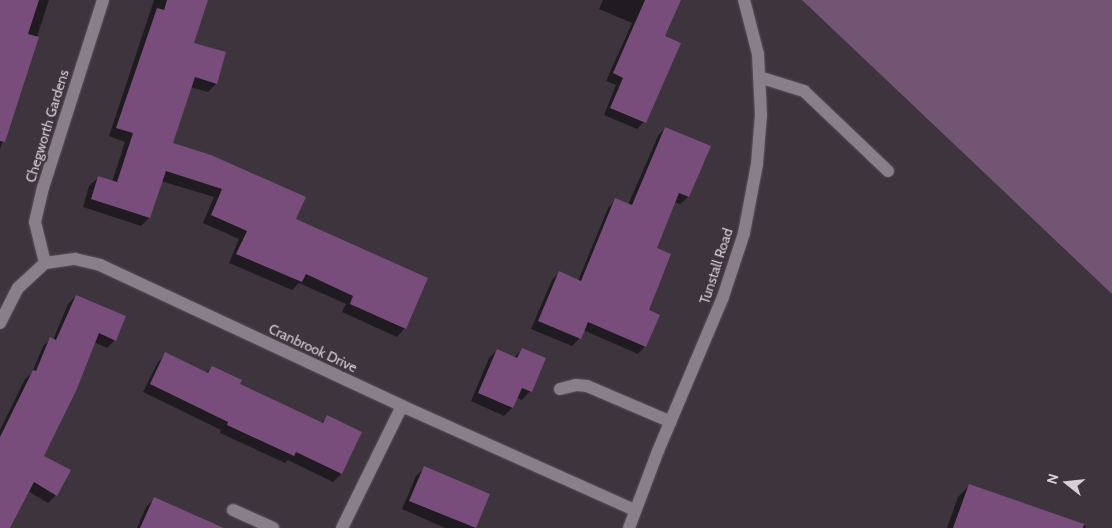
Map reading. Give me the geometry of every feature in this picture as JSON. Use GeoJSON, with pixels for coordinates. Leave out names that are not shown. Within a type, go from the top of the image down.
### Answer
{"type":"FeatureCollection","features":[{"type":"Feature","properties":{"kind":"street","name":"Chegworth Gardens"},"geometry":{"type":"LineString","coordinates":[[46,263],[36,222],[43,188],[103,0]]}},
{"type":"Feature","properties":{"kind":"street","name":"Tunstall Road"},"geometry":{"type":"LineString","coordinates":[[629,528],[723,297],[744,233],[757,164],[761,114],[758,54],[744,0]]}},
{"type":"Feature","properties":{"kind":"street"},"geometry":{"type":"LineString","coordinates":[[759,77],[804,91],[888,171]]}},
{"type":"Feature","properties":{"kind":"street","name":"Cranbrook Drive"},"geometry":{"type":"LineString","coordinates":[[46,263],[75,259],[100,265],[402,406],[636,510]]}},
{"type":"Feature","properties":{"kind":"street"},"geometry":{"type":"LineString","coordinates":[[0,323],[18,288],[46,263]]}},
{"type":"Feature","properties":{"kind":"street"},"geometry":{"type":"LineString","coordinates":[[560,389],[576,385],[587,386],[671,422]]}},
{"type":"Feature","properties":{"kind":"street"},"geometry":{"type":"LineString","coordinates":[[342,528],[402,406]]}},
{"type":"Feature","properties":{"kind":"street"},"geometry":{"type":"LineString","coordinates":[[233,510],[273,528]]}},
{"type":"Feature","properties":{"kind":"shaded area"},"geometry":{"type":"Polygon","coordinates":[[[802,0],[1112,0],[1112,294],[802,0]]]}},
{"type":"Feature","properties":{"kind":"building"},"geometry":{"type":"Polygon","coordinates":[[[0,0],[39,0],[28,34],[39,37],[5,142],[0,141],[0,0]]]}},
{"type":"Feature","properties":{"kind":"building"},"geometry":{"type":"Polygon","coordinates":[[[167,0],[208,0],[194,43],[226,52],[217,84],[195,77],[173,143],[211,155],[306,197],[296,219],[428,278],[406,329],[350,304],[353,296],[306,274],[302,282],[236,254],[247,231],[211,215],[222,189],[166,171],[150,218],[91,199],[98,176],[117,182],[133,133],[116,128],[157,8],[164,10],[167,0]]]}},
{"type":"Feature","properties":{"kind":"building"},"geometry":{"type":"Polygon","coordinates":[[[645,0],[681,0],[665,36],[681,43],[646,123],[610,108],[623,78],[613,73],[645,0]]]}},
{"type":"Feature","properties":{"kind":"building"},"geometry":{"type":"Polygon","coordinates":[[[665,127],[711,146],[689,197],[679,193],[657,248],[671,254],[649,310],[660,315],[646,347],[588,322],[581,339],[538,321],[559,271],[581,281],[615,198],[632,205],[665,127]]]}},
{"type":"Feature","properties":{"kind":"building"},"geometry":{"type":"Polygon","coordinates":[[[76,295],[126,316],[116,341],[99,333],[76,391],[44,456],[71,470],[57,496],[34,482],[10,528],[0,528],[0,437],[33,370],[36,371],[50,337],[56,340],[76,295]]]}},
{"type":"Feature","properties":{"kind":"building"},"geometry":{"type":"Polygon","coordinates":[[[522,348],[546,358],[532,392],[522,388],[513,408],[478,393],[497,349],[517,358],[522,348]]]}},
{"type":"Feature","properties":{"kind":"building"},"geometry":{"type":"Polygon","coordinates":[[[165,352],[208,373],[212,366],[242,380],[240,384],[323,423],[327,415],[362,432],[342,474],[296,452],[294,456],[227,425],[228,422],[150,384],[165,352]]]}},
{"type":"Feature","properties":{"kind":"building"},"geometry":{"type":"Polygon","coordinates":[[[424,466],[490,494],[476,528],[409,501],[424,466]]]}},
{"type":"Feature","properties":{"kind":"building"},"geometry":{"type":"Polygon","coordinates":[[[969,484],[1084,524],[1083,528],[953,528],[969,484]]]}},
{"type":"Feature","properties":{"kind":"building"},"geometry":{"type":"Polygon","coordinates":[[[154,497],[224,528],[140,528],[154,497]]]}}]}
